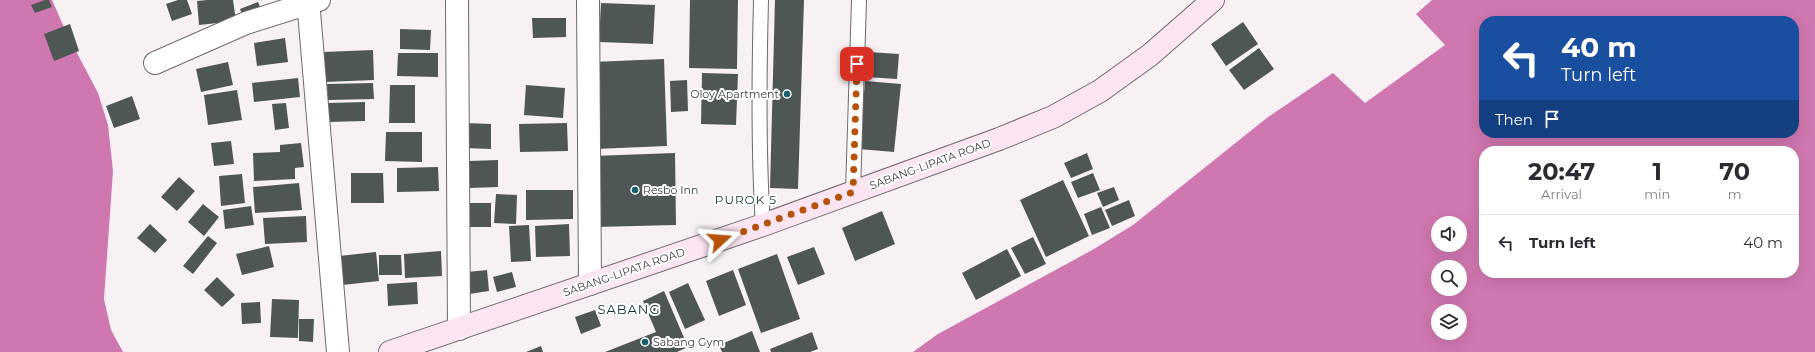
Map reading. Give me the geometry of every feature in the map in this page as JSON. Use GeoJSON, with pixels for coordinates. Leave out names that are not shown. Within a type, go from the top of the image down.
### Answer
{"type":"FeatureCollection","features":[{"type":"Feature","properties":{"kind":"main road","name":"SABANG-LIPATA ROAD"},"geometry":{"type":"LineString","coordinates":[[390,352],[763,225],[999,139],[1060,113],[1100,91],[1150,55],[1213,0]]}},
{"type":"Feature","properties":{"kind":"street"},"geometry":{"type":"LineString","coordinates":[[457,0],[459,329]]}},
{"type":"Feature","properties":{"kind":"street"},"geometry":{"type":"LineString","coordinates":[[588,0],[590,284]]}},
{"type":"Feature","properties":{"kind":"street"},"geometry":{"type":"LineString","coordinates":[[155,63],[246,23],[312,1],[338,352]]}},
{"type":"Feature","properties":{"kind":"lane"},"geometry":{"type":"LineString","coordinates":[[761,0],[759,82],[763,225]]}},
{"type":"Feature","properties":{"kind":"lane"},"geometry":{"type":"LineString","coordinates":[[853,192],[859,0]]}},
{"type":"Feature","properties":{"kind":"shaded area"},"geometry":{"type":"Polygon","coordinates":[[[0,0],[52,0],[67,34],[98,93],[108,125],[113,171],[104,299],[111,330],[123,352],[0,352],[0,0]]]}},
{"type":"Feature","properties":{"kind":"shaded area"},"geometry":{"type":"Polygon","coordinates":[[[1432,0],[1815,0],[1815,352],[913,352],[938,334],[1094,249],[1133,225],[1268,117],[1333,73],[1365,103],[1445,45],[1416,14],[1432,0]]]}},
{"type":"Feature","properties":{"kind":"building"},"geometry":{"type":"Polygon","coordinates":[[[49,0],[52,7],[35,13],[31,5],[49,0]]]}},
{"type":"Feature","properties":{"kind":"building"},"geometry":{"type":"Polygon","coordinates":[[[178,0],[187,0],[192,14],[172,21],[166,4],[178,0]]]}},
{"type":"Feature","properties":{"kind":"building"},"geometry":{"type":"Polygon","coordinates":[[[233,0],[236,21],[199,25],[197,1],[233,0]]]}},
{"type":"Feature","properties":{"kind":"building"},"geometry":{"type":"Polygon","coordinates":[[[690,0],[738,0],[737,69],[689,68],[690,0]]]}},
{"type":"Feature","properties":{"kind":"building","name":"Oloy Apartment"},"geometry":{"type":"Polygon","coordinates":[[[775,0],[804,0],[798,189],[770,188],[775,0]]]}},
{"type":"Feature","properties":{"kind":"building"},"geometry":{"type":"Polygon","coordinates":[[[258,2],[262,12],[244,19],[240,9],[258,2]]]}},
{"type":"Feature","properties":{"kind":"building"},"geometry":{"type":"Polygon","coordinates":[[[601,3],[655,5],[653,44],[599,42],[601,3]]]}},
{"type":"Feature","properties":{"kind":"building"},"geometry":{"type":"Polygon","coordinates":[[[532,18],[566,18],[566,37],[533,38],[532,18]]]}},
{"type":"Feature","properties":{"kind":"building"},"geometry":{"type":"Polygon","coordinates":[[[1243,22],[1258,44],[1226,66],[1211,44],[1243,22]]]}},
{"type":"Feature","properties":{"kind":"building"},"geometry":{"type":"Polygon","coordinates":[[[70,24],[79,51],[54,61],[44,34],[70,24]]]}},
{"type":"Feature","properties":{"kind":"building"},"geometry":{"type":"Polygon","coordinates":[[[400,29],[431,30],[430,50],[400,49],[400,29]]]}},
{"type":"Feature","properties":{"kind":"building"},"geometry":{"type":"Polygon","coordinates":[[[285,38],[288,62],[257,66],[254,43],[285,38]]]}},
{"type":"Feature","properties":{"kind":"building"},"geometry":{"type":"Polygon","coordinates":[[[1259,48],[1274,69],[1244,90],[1229,70],[1259,48]]]}},
{"type":"Feature","properties":{"kind":"building"},"geometry":{"type":"Polygon","coordinates":[[[373,50],[374,80],[325,82],[324,52],[373,50]]]}},
{"type":"Feature","properties":{"kind":"building"},"geometry":{"type":"Polygon","coordinates":[[[869,52],[899,54],[897,79],[866,77],[869,52]]]}},
{"type":"Feature","properties":{"kind":"building"},"geometry":{"type":"Polygon","coordinates":[[[398,53],[438,53],[438,77],[397,76],[398,53]]]}},
{"type":"Feature","properties":{"kind":"building"},"geometry":{"type":"Polygon","coordinates":[[[664,59],[667,146],[595,149],[592,62],[664,59]]]}},
{"type":"Feature","properties":{"kind":"building"},"geometry":{"type":"Polygon","coordinates":[[[228,62],[233,85],[201,92],[196,69],[228,62]]]}},
{"type":"Feature","properties":{"kind":"building"},"geometry":{"type":"Polygon","coordinates":[[[702,73],[738,74],[736,125],[701,124],[702,73]]]}},
{"type":"Feature","properties":{"kind":"building"},"geometry":{"type":"Polygon","coordinates":[[[298,78],[300,97],[254,102],[252,83],[298,78]]]}},
{"type":"Feature","properties":{"kind":"building"},"geometry":{"type":"Polygon","coordinates":[[[687,80],[688,111],[671,112],[670,81],[687,80]]]}},
{"type":"Feature","properties":{"kind":"building"},"geometry":{"type":"Polygon","coordinates":[[[865,81],[901,84],[894,152],[859,149],[865,81]]]}},
{"type":"Feature","properties":{"kind":"building"},"geometry":{"type":"Polygon","coordinates":[[[373,83],[374,99],[328,100],[327,84],[373,83]]]}},
{"type":"Feature","properties":{"kind":"building"},"geometry":{"type":"Polygon","coordinates":[[[390,85],[415,85],[415,123],[389,123],[390,85]]]}},
{"type":"Feature","properties":{"kind":"building"},"geometry":{"type":"Polygon","coordinates":[[[526,85],[565,88],[563,118],[524,115],[526,85]]]}},
{"type":"Feature","properties":{"kind":"building"},"geometry":{"type":"Polygon","coordinates":[[[237,90],[242,120],[208,125],[204,95],[237,90]]]}},
{"type":"Feature","properties":{"kind":"building"},"geometry":{"type":"Polygon","coordinates":[[[132,96],[140,119],[114,128],[106,106],[132,96]]]}},
{"type":"Feature","properties":{"kind":"building"},"geometry":{"type":"Polygon","coordinates":[[[365,102],[365,121],[329,122],[328,103],[365,102]]]}},
{"type":"Feature","properties":{"kind":"building"},"geometry":{"type":"Polygon","coordinates":[[[286,103],[289,128],[275,130],[272,104],[286,103]]]}},
{"type":"Feature","properties":{"kind":"building"},"geometry":{"type":"Polygon","coordinates":[[[466,123],[491,124],[491,149],[465,148],[466,123]]]}},
{"type":"Feature","properties":{"kind":"building"},"geometry":{"type":"Polygon","coordinates":[[[567,123],[568,151],[520,152],[519,124],[567,123]]]}},
{"type":"Feature","properties":{"kind":"building"},"geometry":{"type":"Polygon","coordinates":[[[386,132],[422,132],[422,162],[385,161],[386,132]]]}},
{"type":"Feature","properties":{"kind":"building"},"geometry":{"type":"Polygon","coordinates":[[[231,141],[234,164],[214,166],[211,143],[231,141]]]}},
{"type":"Feature","properties":{"kind":"building"},"geometry":{"type":"Polygon","coordinates":[[[301,143],[304,167],[295,168],[295,179],[254,181],[253,153],[280,152],[280,145],[301,143]]]}},
{"type":"Feature","properties":{"kind":"building","name":"Resbo Inn"},"geometry":{"type":"Polygon","coordinates":[[[675,153],[676,225],[595,227],[593,156],[675,153]]]}},
{"type":"Feature","properties":{"kind":"building"},"geometry":{"type":"Polygon","coordinates":[[[1087,153],[1093,169],[1071,178],[1064,163],[1087,153]]]}},
{"type":"Feature","properties":{"kind":"building"},"geometry":{"type":"Polygon","coordinates":[[[498,160],[498,187],[470,188],[469,161],[498,160]]]}},
{"type":"Feature","properties":{"kind":"building"},"geometry":{"type":"Polygon","coordinates":[[[438,167],[439,191],[397,192],[397,168],[438,167]]]}},
{"type":"Feature","properties":{"kind":"building"},"geometry":{"type":"Polygon","coordinates":[[[351,173],[383,173],[384,203],[351,203],[351,173]]]}},
{"type":"Feature","properties":{"kind":"building"},"geometry":{"type":"Polygon","coordinates":[[[1093,173],[1100,190],[1078,198],[1071,182],[1093,173]]]}},
{"type":"Feature","properties":{"kind":"building"},"geometry":{"type":"Polygon","coordinates":[[[242,174],[245,203],[221,206],[219,176],[242,174]]]}},
{"type":"Feature","properties":{"kind":"building"},"geometry":{"type":"Polygon","coordinates":[[[179,177],[195,191],[177,211],[161,197],[179,177]]]}},
{"type":"Feature","properties":{"kind":"building"},"geometry":{"type":"Polygon","coordinates":[[[1063,180],[1089,236],[1046,257],[1020,200],[1063,180]]]}},
{"type":"Feature","properties":{"kind":"building"},"geometry":{"type":"Polygon","coordinates":[[[299,183],[302,210],[255,213],[253,187],[299,183]]]}},
{"type":"Feature","properties":{"kind":"building"},"geometry":{"type":"Polygon","coordinates":[[[1114,187],[1119,200],[1103,207],[1097,193],[1114,187]]]}},
{"type":"Feature","properties":{"kind":"building"},"geometry":{"type":"Polygon","coordinates":[[[526,190],[573,190],[573,219],[526,220],[526,190]]]}},
{"type":"Feature","properties":{"kind":"building"},"geometry":{"type":"Polygon","coordinates":[[[496,194],[517,195],[516,224],[494,223],[496,194]]]}},
{"type":"Feature","properties":{"kind":"building"},"geometry":{"type":"Polygon","coordinates":[[[1129,200],[1135,216],[1112,226],[1105,210],[1129,200]]]}},
{"type":"Feature","properties":{"kind":"building"},"geometry":{"type":"Polygon","coordinates":[[[468,203],[491,203],[491,227],[469,227],[468,203]]]}},
{"type":"Feature","properties":{"kind":"building"},"geometry":{"type":"Polygon","coordinates":[[[203,204],[219,217],[204,236],[188,222],[203,204]]]}},
{"type":"Feature","properties":{"kind":"building"},"geometry":{"type":"Polygon","coordinates":[[[251,206],[254,225],[225,229],[223,210],[251,206]]]}},
{"type":"Feature","properties":{"kind":"building"},"geometry":{"type":"Polygon","coordinates":[[[1101,207],[1110,228],[1092,235],[1084,214],[1101,207]]]}},
{"type":"Feature","properties":{"kind":"building"},"geometry":{"type":"Polygon","coordinates":[[[882,211],[895,244],[855,261],[842,228],[882,211]]]}},
{"type":"Feature","properties":{"kind":"building"},"geometry":{"type":"Polygon","coordinates":[[[306,216],[307,242],[265,244],[263,218],[306,216]]]}},
{"type":"Feature","properties":{"kind":"building"},"geometry":{"type":"Polygon","coordinates":[[[150,224],[167,240],[155,253],[137,238],[150,224]]]}},
{"type":"Feature","properties":{"kind":"building"},"geometry":{"type":"Polygon","coordinates":[[[569,224],[570,256],[536,257],[535,226],[569,224]]]}},
{"type":"Feature","properties":{"kind":"building"},"geometry":{"type":"Polygon","coordinates":[[[529,225],[531,261],[511,262],[509,226],[529,225]]]}},
{"type":"Feature","properties":{"kind":"building"},"geometry":{"type":"Polygon","coordinates":[[[208,236],[217,243],[193,274],[183,266],[208,236]]]}},
{"type":"Feature","properties":{"kind":"building"},"geometry":{"type":"Polygon","coordinates":[[[1033,237],[1046,264],[1025,274],[1011,248],[1033,237]]]}},
{"type":"Feature","properties":{"kind":"building"},"geometry":{"type":"Polygon","coordinates":[[[269,246],[274,267],[242,275],[236,254],[269,246]]]}},
{"type":"Feature","properties":{"kind":"building"},"geometry":{"type":"Polygon","coordinates":[[[814,247],[825,274],[798,285],[787,257],[814,247]]]}},
{"type":"Feature","properties":{"kind":"building"},"geometry":{"type":"Polygon","coordinates":[[[1007,249],[1021,276],[976,300],[962,273],[1007,249]]]}},
{"type":"Feature","properties":{"kind":"building"},"geometry":{"type":"Polygon","coordinates":[[[441,251],[442,276],[405,278],[404,254],[441,251]]]}},
{"type":"Feature","properties":{"kind":"building"},"geometry":{"type":"Polygon","coordinates":[[[376,252],[379,281],[342,285],[339,256],[376,252]]]}},
{"type":"Feature","properties":{"kind":"building"},"geometry":{"type":"Polygon","coordinates":[[[777,254],[800,319],[761,333],[738,269],[777,254]]]}},
{"type":"Feature","properties":{"kind":"building"},"geometry":{"type":"Polygon","coordinates":[[[379,255],[401,255],[402,275],[379,275],[379,255]]]}},
{"type":"Feature","properties":{"kind":"building"},"geometry":{"type":"Polygon","coordinates":[[[487,270],[489,291],[469,294],[467,272],[487,270]]]}},
{"type":"Feature","properties":{"kind":"building"},"geometry":{"type":"Polygon","coordinates":[[[733,270],[746,305],[719,316],[706,281],[733,270]]]}},
{"type":"Feature","properties":{"kind":"building"},"geometry":{"type":"Polygon","coordinates":[[[512,272],[516,287],[497,292],[493,277],[512,272]]]}},
{"type":"Feature","properties":{"kind":"building"},"geometry":{"type":"Polygon","coordinates":[[[217,277],[235,295],[222,307],[204,290],[217,277]]]}},
{"type":"Feature","properties":{"kind":"building"},"geometry":{"type":"Polygon","coordinates":[[[417,282],[418,304],[388,306],[387,284],[417,282]]]}},
{"type":"Feature","properties":{"kind":"building"},"geometry":{"type":"Polygon","coordinates":[[[688,283],[705,320],[685,329],[669,292],[688,283]]]}},
{"type":"Feature","properties":{"kind":"building"},"geometry":{"type":"Polygon","coordinates":[[[664,291],[688,347],[677,352],[605,352],[656,332],[643,301],[664,291]]]}},
{"type":"Feature","properties":{"kind":"building"},"geometry":{"type":"Polygon","coordinates":[[[272,299],[299,300],[298,338],[270,337],[272,299]]]}},
{"type":"Feature","properties":{"kind":"building"},"geometry":{"type":"Polygon","coordinates":[[[260,302],[261,323],[242,324],[241,303],[260,302]]]}},
{"type":"Feature","properties":{"kind":"building"},"geometry":{"type":"Polygon","coordinates":[[[595,310],[601,326],[581,334],[575,317],[595,310]]]}},
{"type":"Feature","properties":{"kind":"building"},"geometry":{"type":"Polygon","coordinates":[[[299,319],[314,319],[313,342],[299,341],[299,319]]]}},
{"type":"Feature","properties":{"kind":"building"},"geometry":{"type":"Polygon","coordinates":[[[752,331],[760,352],[722,352],[719,345],[752,331]]]}},
{"type":"Feature","properties":{"kind":"building"},"geometry":{"type":"Polygon","coordinates":[[[812,332],[818,349],[810,352],[771,352],[770,349],[812,332]]]}},
{"type":"Feature","properties":{"kind":"building"},"geometry":{"type":"Polygon","coordinates":[[[541,346],[543,352],[526,352],[541,346]]]}},
{"type":"Feature","properties":{"kind":"place","name":"Oloy Apartment"},"geometry":{"type":"Point","coordinates":[787,94]}},
{"type":"Feature","properties":{"kind":"place","name":"Resbo Inn"},"geometry":{"type":"Point","coordinates":[635,190]}},
{"type":"Feature","properties":{"kind":"place","name":"Sabang Gym"},"geometry":{"type":"Point","coordinates":[645,342]}},
{"type":"Feature","properties":{"kind":"district","name":"PUROK 5"},"geometry":{"type":"Point","coordinates":[746,200]}},
{"type":"Feature","properties":{"kind":"district","name":"SABANG"},"geometry":{"type":"Point","coordinates":[629,309]}},
{"type":"Feature","properties":{"kind":"route"},"geometry":{"type":"LineString","coordinates":[[720,240],[853,192],[857,64]]}}]}
